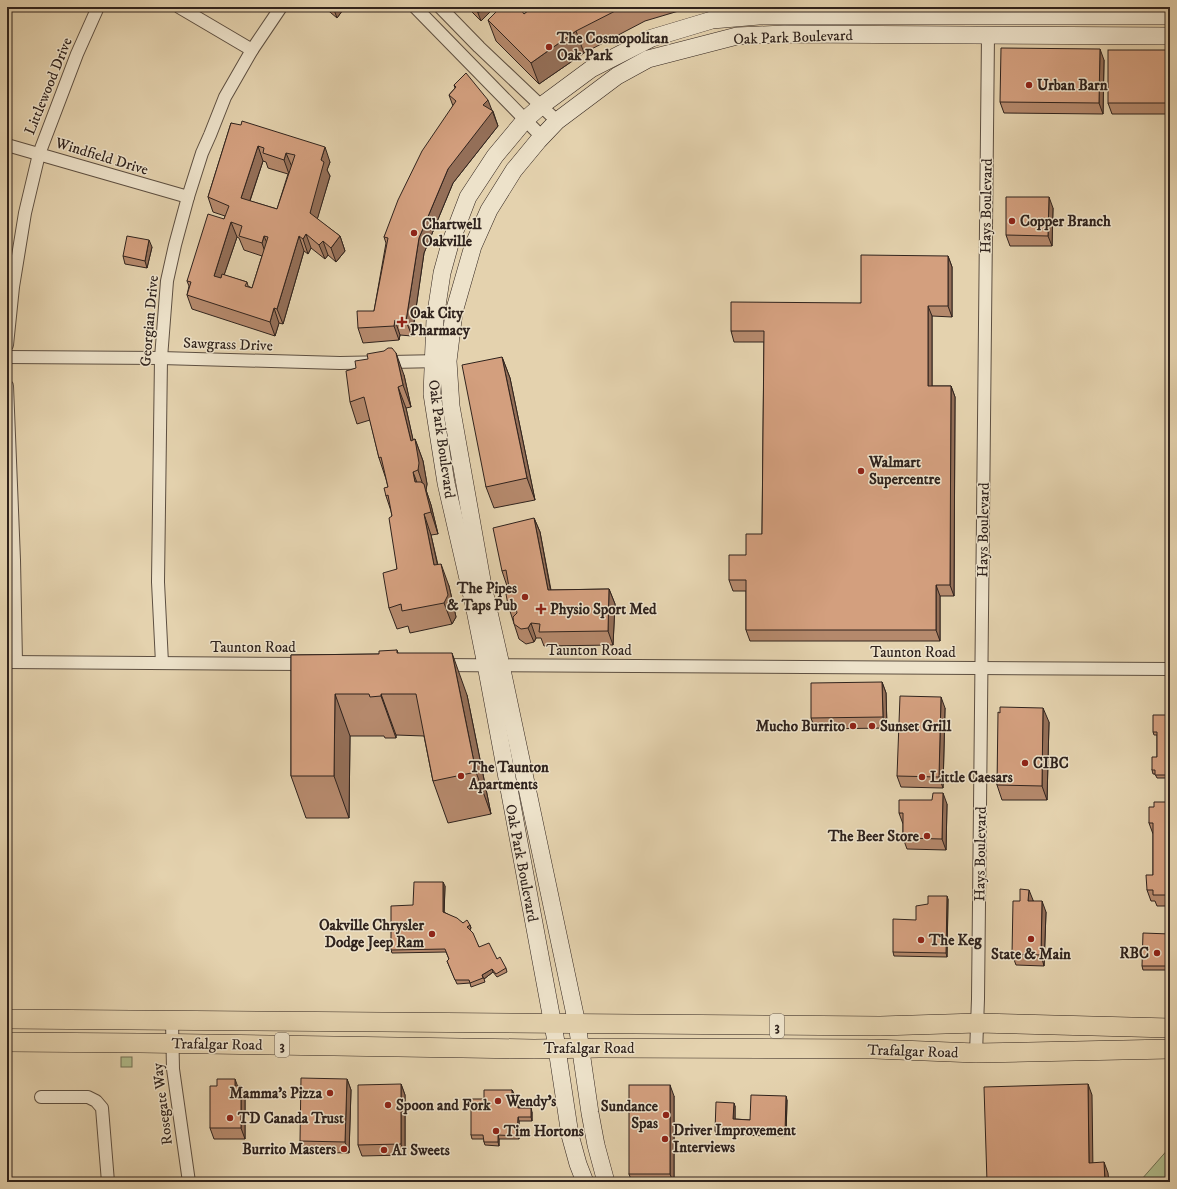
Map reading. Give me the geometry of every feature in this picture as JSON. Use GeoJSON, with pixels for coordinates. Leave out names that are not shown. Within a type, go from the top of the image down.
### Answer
{"type":"FeatureCollection","features":[{"type":"Feature","properties":{"kind":"main road","name":"Trafalgar Road"},"geometry":{"type":"LineString","coordinates":[[7,1019],[172,1021],[555,1036],[978,1023],[1170,1028]]}},
{"type":"Feature","properties":{"kind":"main road","name":"Trafalgar Road"},"geometry":{"type":"LineString","coordinates":[[7,1042],[534,1049],[555,1036]]}},
{"type":"Feature","properties":{"kind":"main road","name":"Trafalgar Road"},"geometry":{"type":"LineString","coordinates":[[578,1036],[976,1053],[1170,1049]]}},
{"type":"Feature","properties":{"kind":"street","name":"Littlewood Drive"},"geometry":{"type":"LineString","coordinates":[[7,345],[13,287],[25,213],[39,154],[77,54],[98,7]]}},
{"type":"Feature","properties":{"kind":"street"},"geometry":{"type":"LineString","coordinates":[[178,7],[252,50]]}},
{"type":"Feature","properties":{"kind":"street","name":"Georgian Drive"},"geometry":{"type":"LineString","coordinates":[[162,663],[158,582],[161,358],[167,281],[188,197],[202,153],[225,97],[252,50],[281,7]]}},
{"type":"Feature","properties":{"kind":"street"},"geometry":{"type":"LineString","coordinates":[[415,7],[542,137]]}},
{"type":"Feature","properties":{"kind":"street"},"geometry":{"type":"LineString","coordinates":[[440,7],[479,47],[557,121]]}},
{"type":"Feature","properties":{"kind":"street","name":"Oak Park Boulevard"},"geometry":{"type":"LineString","coordinates":[[585,1182],[570,1135],[555,1036],[493,665],[483,586],[451,406],[440,361],[435,320],[442,272],[450,244],[468,197],[495,156],[525,120],[541,106],[591,69],[652,38],[737,12],[988,11],[1170,16]]}},
{"type":"Feature","properties":{"kind":"street","name":"Hays Boulevard"},"geometry":{"type":"LineString","coordinates":[[976,1053],[978,1023],[988,11]]}},
{"type":"Feature","properties":{"kind":"street"},"geometry":{"type":"LineString","coordinates":[[737,12],[737,36]]}},
{"type":"Feature","properties":{"kind":"street","name":"Oak Park Boulevard"},"geometry":{"type":"LineString","coordinates":[[440,361],[473,246],[489,210],[510,176],[557,121],[617,76],[648,59],[737,36],[784,34],[1170,36]]}},
{"type":"Feature","properties":{"kind":"street","name":"Windfield Drive"},"geometry":{"type":"LineString","coordinates":[[7,145],[106,175],[188,197]]}},
{"type":"Feature","properties":{"kind":"street","name":"Sawgrass Drive"},"geometry":{"type":"LineString","coordinates":[[7,358],[161,358],[340,363],[440,361]]}},
{"type":"Feature","properties":{"kind":"street"},"geometry":{"type":"LineString","coordinates":[[7,386],[14,560],[11,662]]}},
{"type":"Feature","properties":{"kind":"street","name":"Taunton Road"},"geometry":{"type":"LineString","coordinates":[[11,662],[317,664]]}},
{"type":"Feature","properties":{"kind":"street","name":"Taunton Road"},"geometry":{"type":"LineString","coordinates":[[426,664],[1170,669]]}},
{"type":"Feature","properties":{"kind":"street","name":"Oak Park Boulevard"},"geometry":{"type":"LineString","coordinates":[[493,665],[578,1036],[594,1132],[606,1182]]}},
{"type":"Feature","properties":{"kind":"street","name":"Rosegate Way"},"geometry":{"type":"LineString","coordinates":[[172,1021],[173,1069],[189,1182]]}},
{"type":"Feature","properties":{"kind":"street"},"geometry":{"type":"LineString","coordinates":[[41,1097],[88,1097],[96,1101],[102,1108],[108,1182]]}},
{"type":"Feature","properties":{"kind":"green space"},"geometry":{"type":"Polygon","coordinates":[[[121,1057],[132,1057],[132,1067],[121,1067],[121,1057]]]}},
{"type":"Feature","properties":{"kind":"green space"},"geometry":{"type":"Polygon","coordinates":[[[1170,1147],[1170,1182],[1140,1182],[1141,1180],[1170,1147]]]}},
{"type":"Feature","properties":{"kind":"building"},"geometry":{"type":"Polygon","coordinates":[[[472,7],[485,7],[478,13],[472,7]]]}},
{"type":"Feature","properties":{"kind":"building"},"geometry":{"type":"Polygon","coordinates":[[[501,7],[519,7],[524,14],[533,7],[623,7],[576,31],[531,63],[488,20],[501,7]]]}},
{"type":"Feature","properties":{"kind":"building"},"geometry":{"type":"Polygon","coordinates":[[[1001,48],[1100,49],[1099,103],[1000,102],[1001,48]]]}},
{"type":"Feature","properties":{"kind":"building"},"geometry":{"type":"Polygon","coordinates":[[[1108,50],[1170,50],[1170,103],[1108,103],[1108,50]]]}},
{"type":"Feature","properties":{"kind":"building","name":"Chartwell Oakville"},"geometry":{"type":"Polygon","coordinates":[[[466,73],[488,100],[483,105],[493,111],[448,169],[419,238],[406,321],[395,320],[394,326],[358,328],[357,311],[374,311],[388,238],[384,237],[398,200],[422,151],[456,101],[449,95],[456,87],[454,85],[466,73]]]}},
{"type":"Feature","properties":{"kind":"building"},"geometry":{"type":"Polygon","coordinates":[[[242,121],[325,147],[321,160],[324,162],[310,213],[340,236],[331,248],[323,241],[319,245],[306,234],[303,239],[299,236],[277,309],[274,308],[270,322],[187,295],[191,282],[187,281],[208,214],[224,219],[229,206],[208,197],[231,123],[241,125],[242,121]],[[258,146],[241,198],[277,209],[295,155],[286,153],[284,160],[263,153],[264,148],[258,146]],[[231,222],[214,276],[221,278],[222,274],[247,282],[245,286],[252,288],[268,237],[264,236],[262,243],[239,236],[242,226],[231,222]]]}},
{"type":"Feature","properties":{"kind":"building"},"geometry":{"type":"Polygon","coordinates":[[[1006,197],[1049,197],[1048,236],[1006,235],[1006,197]]]}},
{"type":"Feature","properties":{"kind":"building"},"geometry":{"type":"Polygon","coordinates":[[[127,236],[149,240],[145,261],[123,256],[127,236]]]}},
{"type":"Feature","properties":{"kind":"building","name":"Walmart Supercentre"},"geometry":{"type":"Polygon","coordinates":[[[861,255],[948,256],[948,306],[928,306],[928,386],[951,386],[950,585],[936,585],[936,630],[746,630],[746,580],[729,580],[729,555],[746,555],[746,534],[762,534],[764,331],[731,331],[731,302],[861,303],[861,255]]]}},
{"type":"Feature","properties":{"kind":"building"},"geometry":{"type":"Polygon","coordinates":[[[388,348],[392,348],[396,353],[403,385],[398,387],[411,441],[415,439],[419,463],[418,470],[413,472],[415,482],[421,482],[424,484],[431,512],[424,514],[434,565],[441,564],[448,595],[444,603],[402,611],[401,604],[389,608],[383,573],[397,569],[389,518],[392,516],[388,495],[386,496],[384,488],[388,487],[381,457],[379,458],[364,397],[350,402],[346,371],[356,368],[355,361],[368,359],[367,354],[384,351],[388,348]]]}},
{"type":"Feature","properties":{"kind":"building"},"geometry":{"type":"Polygon","coordinates":[[[502,357],[527,478],[486,487],[462,365],[502,357]]]}},
{"type":"Feature","properties":{"kind":"building"},"geometry":{"type":"Polygon","coordinates":[[[534,518],[548,590],[609,589],[608,631],[539,632],[540,624],[531,623],[528,628],[521,629],[514,624],[513,617],[517,613],[515,603],[508,605],[506,594],[510,593],[506,570],[502,571],[493,528],[534,518]]]}},
{"type":"Feature","properties":{"kind":"building"},"geometry":{"type":"Polygon","coordinates":[[[397,650],[397,653],[452,653],[476,772],[433,781],[416,694],[381,694],[381,696],[370,697],[369,694],[335,694],[334,776],[291,776],[291,655],[379,654],[379,651],[397,650]]]}},
{"type":"Feature","properties":{"kind":"building"},"geometry":{"type":"Polygon","coordinates":[[[882,682],[883,717],[811,718],[811,683],[882,682]]]}},
{"type":"Feature","properties":{"kind":"building"},"geometry":{"type":"Polygon","coordinates":[[[900,696],[941,697],[939,777],[897,776],[900,696]]]}},
{"type":"Feature","properties":{"kind":"building","name":"CIBC"},"geometry":{"type":"Polygon","coordinates":[[[1000,707],[1043,708],[1042,786],[997,785],[998,712],[1000,713],[1000,707]]]}},
{"type":"Feature","properties":{"kind":"building"},"geometry":{"type":"Polygon","coordinates":[[[1153,715],[1170,715],[1170,775],[1155,775],[1155,770],[1152,770],[1152,757],[1157,757],[1157,732],[1153,732],[1153,715]]]}},
{"type":"Feature","properties":{"kind":"building","name":"The Beer Store"},"geometry":{"type":"Polygon","coordinates":[[[933,793],[943,793],[942,839],[903,838],[903,813],[899,813],[899,800],[932,800],[933,793]]]}},
{"type":"Feature","properties":{"kind":"building"},"geometry":{"type":"Polygon","coordinates":[[[1154,802],[1170,802],[1170,895],[1153,895],[1153,890],[1147,890],[1146,875],[1153,875],[1153,823],[1149,823],[1149,807],[1154,807],[1154,802]]]}},
{"type":"Feature","properties":{"kind":"building","name":"Oakville Chrysler Dodge Jeep Ram"},"geometry":{"type":"Polygon","coordinates":[[[414,882],[443,882],[443,912],[457,918],[463,923],[467,920],[470,925],[467,927],[473,933],[479,947],[489,943],[497,959],[500,957],[506,968],[496,974],[492,969],[482,975],[483,978],[470,983],[469,980],[455,980],[447,961],[449,959],[445,949],[391,950],[391,906],[413,905],[414,882]]]}},
{"type":"Feature","properties":{"kind":"building","name":"State & Main"},"geometry":{"type":"Polygon","coordinates":[[[1020,889],[1029,890],[1028,901],[1042,901],[1041,955],[1012,954],[1013,901],[1020,901],[1020,889]]]}},
{"type":"Feature","properties":{"kind":"building","name":"The Keg"},"geometry":{"type":"Polygon","coordinates":[[[928,896],[947,896],[946,953],[893,952],[893,919],[916,920],[916,906],[928,904],[928,896]]]}},
{"type":"Feature","properties":{"kind":"building","name":"RBC"},"geometry":{"type":"Polygon","coordinates":[[[1143,933],[1170,934],[1170,966],[1142,966],[1143,933]]]}},
{"type":"Feature","properties":{"kind":"building"},"geometry":{"type":"Polygon","coordinates":[[[301,1078],[347,1079],[345,1142],[300,1141],[301,1078]]]}},
{"type":"Feature","properties":{"kind":"building","name":"TD Canada Trust"},"geometry":{"type":"Polygon","coordinates":[[[217,1079],[235,1079],[235,1086],[241,1086],[241,1128],[210,1128],[210,1086],[217,1086],[217,1079]]]}},
{"type":"Feature","properties":{"kind":"building"},"geometry":{"type":"Polygon","coordinates":[[[401,1084],[401,1144],[358,1145],[358,1085],[401,1084]]]}},
{"type":"Feature","properties":{"kind":"building"},"geometry":{"type":"Polygon","coordinates":[[[1088,1084],[1089,1163],[1104,1162],[1105,1182],[987,1182],[984,1087],[1088,1084]]]}},
{"type":"Feature","properties":{"kind":"building"},"geometry":{"type":"Polygon","coordinates":[[[629,1085],[670,1085],[670,1174],[629,1174],[629,1085]]]}},
{"type":"Feature","properties":{"kind":"building"},"geometry":{"type":"Polygon","coordinates":[[[484,1090],[512,1090],[512,1099],[518,1099],[518,1108],[531,1108],[531,1117],[518,1117],[517,1136],[498,1135],[498,1142],[484,1142],[483,1135],[471,1135],[471,1099],[484,1099],[484,1090]]]}},
{"type":"Feature","properties":{"kind":"building"},"geometry":{"type":"Polygon","coordinates":[[[751,1095],[786,1096],[785,1133],[715,1131],[716,1102],[734,1103],[733,1119],[750,1120],[751,1095]]]}},
{"type":"Feature","properties":{"kind":"place","name":"The Cosmopolitan Oak Park"},"geometry":{"type":"Point","coordinates":[549,47]}},
{"type":"Feature","properties":{"kind":"place","name":"Urban Barn"},"geometry":{"type":"Point","coordinates":[1029,85]}},
{"type":"Feature","properties":{"kind":"place","name":"Copper Branch"},"geometry":{"type":"Point","coordinates":[1012,221]}},
{"type":"Feature","properties":{"kind":"place","name":"Chartwell Oakville"},"geometry":{"type":"Point","coordinates":[414,233]}},
{"type":"Feature","properties":{"kind":"place","name":"Oak City Pharmacy"},"geometry":{"type":"Point","coordinates":[402,322]}},
{"type":"Feature","properties":{"kind":"place","name":"Walmart Supercentre"},"geometry":{"type":"Point","coordinates":[861,471]}},
{"type":"Feature","properties":{"kind":"place","name":"The Pipes & Taps Pub"},"geometry":{"type":"Point","coordinates":[525,597]}},
{"type":"Feature","properties":{"kind":"place","name":"Physio Sport Med"},"geometry":{"type":"Point","coordinates":[541,609]}},
{"type":"Feature","properties":{"kind":"place","name":"Mucho Burrito"},"geometry":{"type":"Point","coordinates":[853,726]}},
{"type":"Feature","properties":{"kind":"place","name":"Sunset Grill"},"geometry":{"type":"Point","coordinates":[872,726]}},
{"type":"Feature","properties":{"kind":"place","name":"CIBC"},"geometry":{"type":"Point","coordinates":[1025,763]}},
{"type":"Feature","properties":{"kind":"place","name":"The Taunton Apartments"},"geometry":{"type":"Point","coordinates":[461,776]}},
{"type":"Feature","properties":{"kind":"place","name":"Little Caesars"},"geometry":{"type":"Point","coordinates":[922,777]}},
{"type":"Feature","properties":{"kind":"place","name":"The Beer Store"},"geometry":{"type":"Point","coordinates":[927,836]}},
{"type":"Feature","properties":{"kind":"place","name":"Oakville Chrysler Dodge Jeep Ram"},"geometry":{"type":"Point","coordinates":[432,934]}},
{"type":"Feature","properties":{"kind":"place","name":"State & Main"},"geometry":{"type":"Point","coordinates":[1031,939]}},
{"type":"Feature","properties":{"kind":"place","name":"The Keg"},"geometry":{"type":"Point","coordinates":[921,940]}},
{"type":"Feature","properties":{"kind":"place","name":"RBC"},"geometry":{"type":"Point","coordinates":[1157,953]}},
{"type":"Feature","properties":{"kind":"place","name":"Mamma's Pizza"},"geometry":{"type":"Point","coordinates":[330,1093]}},
{"type":"Feature","properties":{"kind":"place","name":"Wendy's"},"geometry":{"type":"Point","coordinates":[498,1101]}},
{"type":"Feature","properties":{"kind":"place","name":"Spoon and Fork"},"geometry":{"type":"Point","coordinates":[388,1105]}},
{"type":"Feature","properties":{"kind":"place","name":"Sundance Spas"},"geometry":{"type":"Point","coordinates":[666,1115]}},
{"type":"Feature","properties":{"kind":"place","name":"TD Canada Trust"},"geometry":{"type":"Point","coordinates":[230,1118]}},
{"type":"Feature","properties":{"kind":"place","name":"Tim Hortons"},"geometry":{"type":"Point","coordinates":[496,1131]}},
{"type":"Feature","properties":{"kind":"place","name":"Driver Improvement Interviews"},"geometry":{"type":"Point","coordinates":[665,1139]}},
{"type":"Feature","properties":{"kind":"place","name":"Burrito Masters"},"geometry":{"type":"Point","coordinates":[344,1149]}},
{"type":"Feature","properties":{"kind":"place","name":"A1 Sweets"},"geometry":{"type":"Point","coordinates":[384,1150]}}]}
